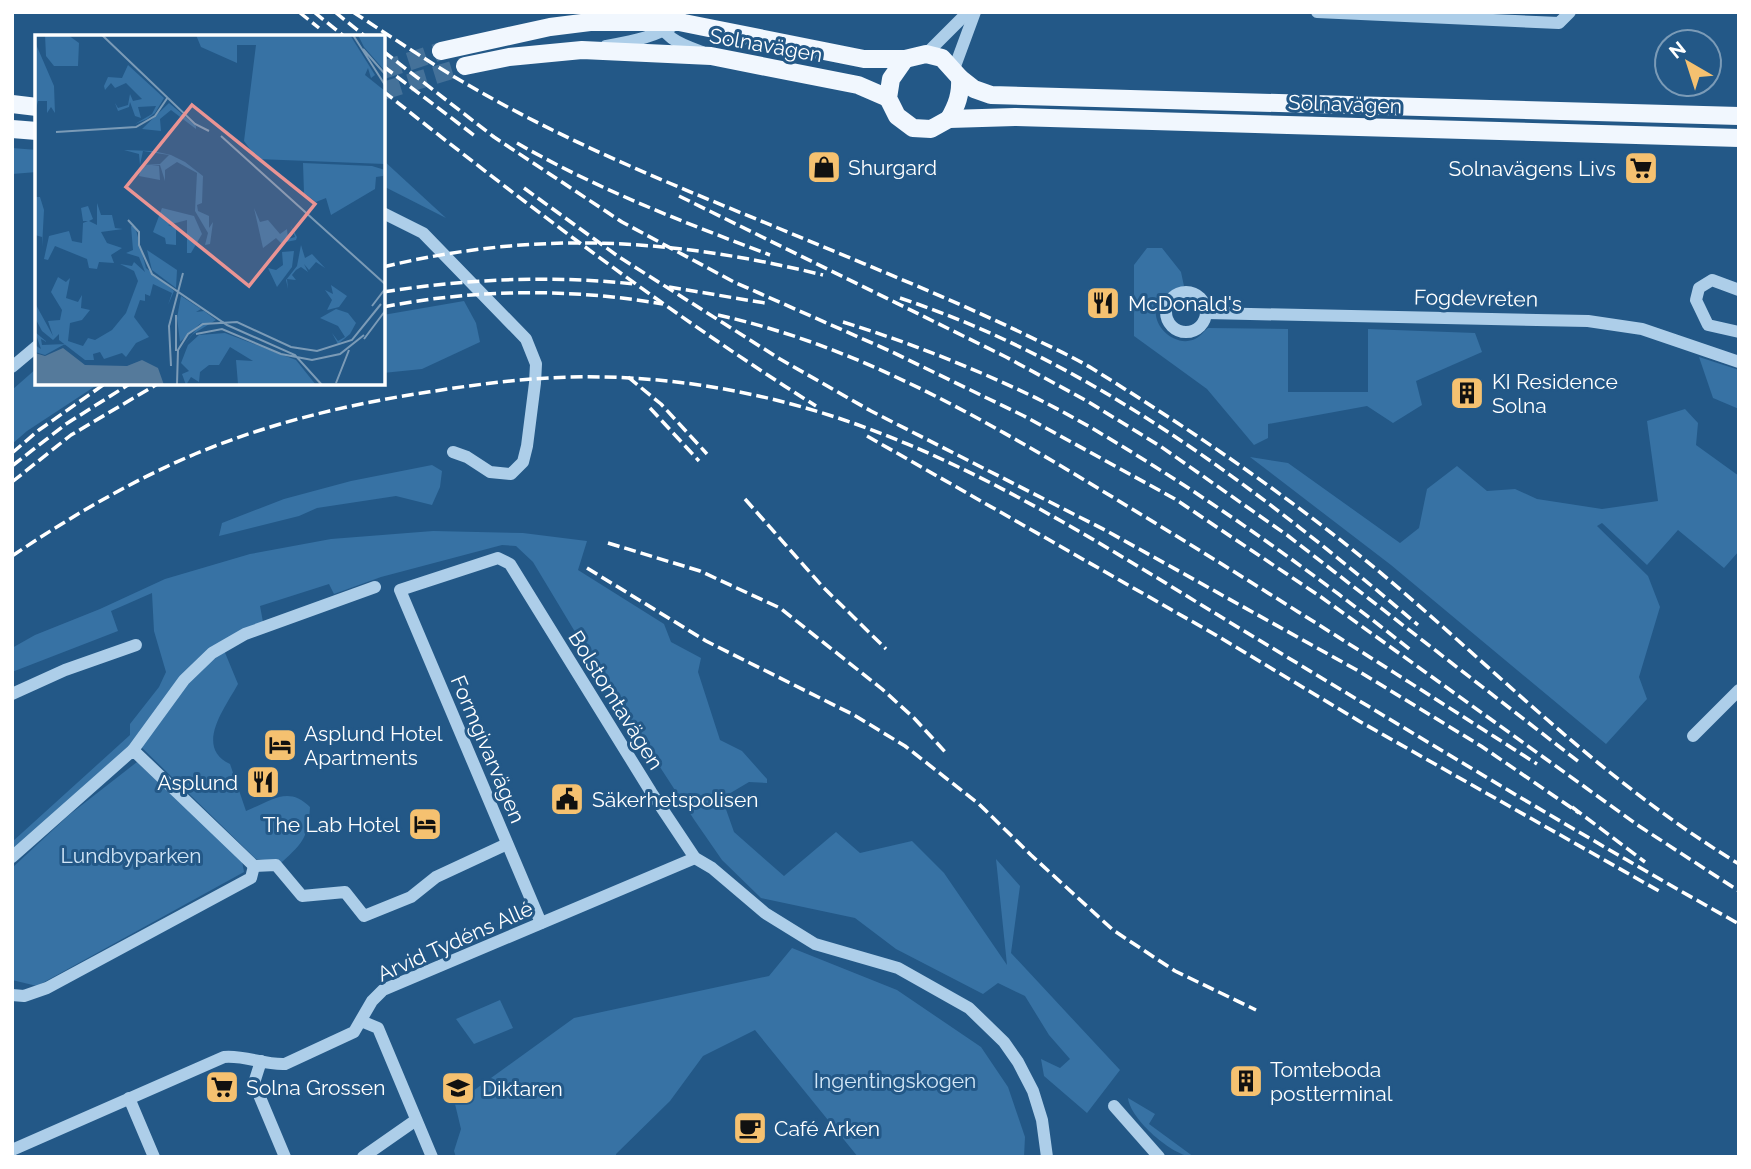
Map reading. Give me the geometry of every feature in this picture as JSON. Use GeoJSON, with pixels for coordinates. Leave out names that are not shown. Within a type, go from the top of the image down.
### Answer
{"type":"FeatureCollection","features":[{"type":"Feature","properties":{"kind":"main road","name":"Solnavägen"},"geometry":{"type":"LineString","coordinates":[[441,51],[550,27],[590,22],[659,22],[681,15],[723,30],[864,59],[905,59],[926,54],[942,58],[974,89],[991,95],[1739,116]]}},
{"type":"Feature","properties":{"kind":"main road","name":"Solnavägen"},"geometry":{"type":"LineString","coordinates":[[465,66],[509,57],[582,50],[711,55],[858,85],[888,98],[897,116],[913,128],[931,129],[949,119],[1015,117],[1739,138]]}},
{"type":"Feature","properties":{"kind":"main road"},"geometry":{"type":"LineString","coordinates":[[888,98],[891,79],[905,59]]}},
{"type":"Feature","properties":{"kind":"main road"},"geometry":{"type":"LineString","coordinates":[[949,119],[958,104],[961,89],[957,73]]}},
{"type":"Feature","properties":{"kind":"main road"},"geometry":{"type":"LineString","coordinates":[[12,104],[35,107]]}},
{"type":"Feature","properties":{"kind":"main road"},"geometry":{"type":"LineString","coordinates":[[12,130],[35,131]]}},
{"type":"Feature","properties":{"kind":"street"},"geometry":{"type":"LineString","coordinates":[[926,54],[968,12]]}},
{"type":"Feature","properties":{"kind":"street"},"geometry":{"type":"LineString","coordinates":[[957,73],[975,12]]}},
{"type":"Feature","properties":{"kind":"street"},"geometry":{"type":"LineString","coordinates":[[1317,12],[1559,23],[1570,12]]}},
{"type":"Feature","properties":{"kind":"street"},"geometry":{"type":"LineString","coordinates":[[582,50],[638,40],[659,22],[672,40],[711,55]]}},
{"type":"Feature","properties":{"kind":"street"},"geometry":{"type":"LineString","coordinates":[[385,214],[422,233],[454,264],[526,339],[536,364],[523,462],[511,474],[490,472],[467,457],[453,452]]}},
{"type":"Feature","properties":{"kind":"street"},"geometry":{"type":"LineString","coordinates":[[1739,290],[1712,280],[1699,288],[1696,300],[1708,325],[1739,332]]}},
{"type":"Feature","properties":{"kind":"street","name":"Fogdevreten"},"geometry":{"type":"LineString","coordinates":[[1206,313],[1588,321],[1643,329],[1739,362]]}},
{"type":"Feature","properties":{"kind":"street"},"geometry":{"type":"LineString","coordinates":[[12,367],[35,348]]}},
{"type":"Feature","properties":{"kind":"street","name":"Bolstomtavägen"},"geometry":{"type":"LineString","coordinates":[[400,590],[498,558],[510,564],[695,858],[712,868],[765,913],[815,944],[898,968],[969,1008],[1018,1062],[1033,1091],[1042,1120],[1047,1157]]}},
{"type":"Feature","properties":{"kind":"street"},"geometry":{"type":"LineString","coordinates":[[12,857],[133,750],[184,680],[212,653],[245,634],[375,587]]}},
{"type":"Feature","properties":{"kind":"street","name":"Formgivarvägen"},"geometry":{"type":"LineString","coordinates":[[400,590],[541,923]]}},
{"type":"Feature","properties":{"kind":"street"},"geometry":{"type":"LineString","coordinates":[[12,694],[65,670],[136,645]]}},
{"type":"Feature","properties":{"kind":"street"},"geometry":{"type":"LineString","coordinates":[[1693,736],[1739,690]]}},
{"type":"Feature","properties":{"kind":"street"},"geometry":{"type":"LineString","coordinates":[[133,750],[254,866],[276,865],[302,895],[345,892],[364,916],[411,897],[436,877],[507,844]]}},
{"type":"Feature","properties":{"kind":"street","name":"Arvid Tydéns Allé"},"geometry":{"type":"LineString","coordinates":[[12,1150],[224,1057],[239,1056],[275,1065],[285,1064],[354,1032],[372,1001],[383,990],[695,858]]}},
{"type":"Feature","properties":{"kind":"street"},"geometry":{"type":"LineString","coordinates":[[12,995],[24,996],[82,971],[251,878],[254,866]]}},
{"type":"Feature","properties":{"kind":"street"},"geometry":{"type":"LineString","coordinates":[[361,1021],[378,1028],[432,1157]]}},
{"type":"Feature","properties":{"kind":"street"},"geometry":{"type":"LineString","coordinates":[[261,1061],[254,1083],[285,1157]]}},
{"type":"Feature","properties":{"kind":"street"},"geometry":{"type":"LineString","coordinates":[[129,1098],[154,1157]]}},
{"type":"Feature","properties":{"kind":"street"},"geometry":{"type":"LineString","coordinates":[[1114,1106],[1159,1157]]}},
{"type":"Feature","properties":{"kind":"street"},"geometry":{"type":"LineString","coordinates":[[363,1157],[416,1120]]}},
{"type":"Feature","properties":{"kind":"green space"},"geometry":{"type":"Polygon","coordinates":[[[12,148],[35,150],[35,172],[12,174],[12,148]]]}},
{"type":"Feature","properties":{"kind":"green space"},"geometry":{"type":"Polygon","coordinates":[[[385,162],[446,218],[385,187],[385,162]]]}},
{"type":"Feature","properties":{"kind":"green space"},"geometry":{"type":"Polygon","coordinates":[[[1147,248],[1162,248],[1181,272],[1184,286],[1165,295],[1157,305],[1156,313],[1162,329],[1177,340],[1186,341],[1197,338],[1208,328],[1288,329],[1288,392],[1368,392],[1368,329],[1475,333],[1482,352],[1416,381],[1422,405],[1393,423],[1367,406],[1268,424],[1268,438],[1254,445],[1207,389],[1134,336],[1134,265],[1147,248]]]}},
{"type":"Feature","properties":{"kind":"green space"},"geometry":{"type":"Polygon","coordinates":[[[464,301],[476,323],[480,342],[422,369],[385,373],[385,315],[464,301]]]}},
{"type":"Feature","properties":{"kind":"green space"},"geometry":{"type":"Polygon","coordinates":[[[1699,357],[1739,370],[1739,409],[1713,398],[1699,357]]]}},
{"type":"Feature","properties":{"kind":"green space"},"geometry":{"type":"Polygon","coordinates":[[[35,370],[35,385],[97,385],[27,431],[12,444],[12,390],[35,370]]]}},
{"type":"Feature","properties":{"kind":"green space"},"geometry":{"type":"Polygon","coordinates":[[[1685,409],[1698,423],[1696,445],[1739,476],[1739,551],[1724,568],[1678,530],[1647,565],[1602,523],[1597,526],[1648,576],[1660,607],[1639,677],[1647,699],[1606,744],[1391,565],[1250,457],[1288,463],[1400,543],[1419,528],[1427,489],[1457,466],[1487,491],[1515,489],[1537,499],[1602,509],[1658,501],[1647,421],[1685,409]]]}},
{"type":"Feature","properties":{"kind":"green space"},"geometry":{"type":"Polygon","coordinates":[[[432,465],[442,471],[440,487],[432,505],[396,496],[317,508],[299,516],[219,536],[222,523],[284,499],[351,481],[432,465]]]}},
{"type":"Feature","properties":{"kind":"green space"},"geometry":{"type":"Polygon","coordinates":[[[433,531],[523,533],[587,541],[578,570],[664,624],[671,642],[701,658],[698,672],[720,740],[742,751],[767,779],[767,783],[749,782],[722,798],[734,832],[784,876],[836,832],[860,853],[912,841],[944,873],[1007,965],[996,859],[1020,886],[1011,953],[1120,1070],[1087,1113],[1044,1076],[1041,1059],[1060,1068],[1070,1059],[1049,1035],[1025,996],[998,983],[983,994],[896,949],[855,918],[761,898],[722,860],[610,690],[533,562],[516,546],[502,545],[381,577],[334,594],[329,584],[260,606],[263,622],[221,643],[238,684],[220,715],[213,738],[214,748],[219,757],[230,764],[246,811],[287,796],[302,800],[310,807],[304,838],[282,862],[256,859],[135,741],[12,852],[12,842],[130,735],[130,724],[159,687],[166,672],[154,631],[152,593],[111,611],[118,631],[12,672],[12,648],[35,635],[165,579],[250,554],[331,539],[433,531]]]}},
{"type":"Feature","properties":{"kind":"green space","name":"Lundbyparken"},"geometry":{"type":"Polygon","coordinates":[[[137,762],[242,861],[244,872],[37,986],[12,980],[12,868],[69,815],[137,762]]]}},
{"type":"Feature","properties":{"kind":"green space","name":"Ingentingskogen"},"geometry":{"type":"Polygon","coordinates":[[[792,948],[897,990],[981,1047],[1008,1087],[1025,1137],[1024,1157],[858,1157],[755,1030],[703,1056],[670,1101],[616,1157],[456,1157],[454,1151],[461,1129],[455,1104],[574,1018],[769,976],[792,948]]]}},
{"type":"Feature","properties":{"kind":"green space"},"geometry":{"type":"Polygon","coordinates":[[[500,1000],[513,1028],[474,1044],[456,1019],[500,1000]]]}},
{"type":"Feature","properties":{"kind":"green space"},"geometry":{"type":"Polygon","coordinates":[[[1128,1098],[1155,1114],[1149,1124],[1194,1157],[1164,1144],[1136,1116],[1128,1098]]]}},
{"type":"Feature","properties":{"kind":"tunnel"},"geometry":{"type":"LineString","coordinates":[[385,69],[441,51]]}},
{"type":"Feature","properties":{"kind":"tunnel"},"geometry":{"type":"LineString","coordinates":[[385,90],[465,66]]}},
{"type":"Feature","properties":{"kind":"railway"},"geometry":{"type":"LineString","coordinates":[[299,12],[319,28]]}},
{"type":"Feature","properties":{"kind":"railway"},"geometry":{"type":"LineString","coordinates":[[314,12],[343,35]]}},
{"type":"Feature","properties":{"kind":"railway"},"geometry":{"type":"LineString","coordinates":[[335,12],[364,35]]}},
{"type":"Feature","properties":{"kind":"railway"},"geometry":{"type":"LineString","coordinates":[[353,12],[457,79],[562,135],[960,304],[1093,369],[1207,443],[1318,522],[1388,579],[1601,765],[1645,800],[1739,864]]}},
{"type":"Feature","properties":{"kind":"railway"},"geometry":{"type":"LineString","coordinates":[[385,53],[494,137],[622,222],[734,282],[890,351],[1024,416],[1175,499],[1321,597],[1639,826],[1739,891]]}},
{"type":"Feature","properties":{"kind":"railway"},"geometry":{"type":"LineString","coordinates":[[385,68],[475,136]]}},
{"type":"Feature","properties":{"kind":"railway"},"geometry":{"type":"LineString","coordinates":[[385,93],[488,174],[650,294],[816,406]]}},
{"type":"Feature","properties":{"kind":"railway"},"geometry":{"type":"LineString","coordinates":[[517,143],[609,190],[770,255]]}},
{"type":"Feature","properties":{"kind":"railway"},"geometry":{"type":"LineString","coordinates":[[524,188],[619,257],[780,359],[871,411],[1105,530],[1355,669],[1481,746],[1579,813]]}},
{"type":"Feature","properties":{"kind":"railway"},"geometry":{"type":"LineString","coordinates":[[679,196],[1006,357],[1087,401],[1160,446],[1287,535],[1579,762]]}},
{"type":"Feature","properties":{"kind":"railway"},"geometry":{"type":"LineString","coordinates":[[385,267],[495,247],[603,243],[712,253],[823,275]]}},
{"type":"Feature","properties":{"kind":"railway"},"geometry":{"type":"LineString","coordinates":[[385,292],[446,284],[540,279],[634,284]]}},
{"type":"Feature","properties":{"kind":"railway"},"geometry":{"type":"LineString","coordinates":[[669,287],[765,303]]}},
{"type":"Feature","properties":{"kind":"railway"},"geometry":{"type":"LineString","coordinates":[[385,307],[452,297],[523,293],[593,295],[663,304]]}},
{"type":"Feature","properties":{"kind":"railway"},"geometry":{"type":"LineString","coordinates":[[900,298],[972,325],[1042,358],[1109,395],[1174,436],[1299,527],[1418,625]]}},
{"type":"Feature","properties":{"kind":"railway"},"geometry":{"type":"LineString","coordinates":[[718,315],[831,349],[938,397],[990,425],[1192,546],[1537,764]]}},
{"type":"Feature","properties":{"kind":"railway"},"geometry":{"type":"LineString","coordinates":[[843,322],[986,375],[1095,430],[1255,533],[1412,651]]}},
{"type":"Feature","properties":{"kind":"railway"},"geometry":{"type":"LineString","coordinates":[[628,377],[661,404],[707,454]]}},
{"type":"Feature","properties":{"kind":"railway"},"geometry":{"type":"LineString","coordinates":[[12,556],[101,500],[195,454],[253,432],[343,408],[463,387],[549,378],[625,378],[702,385],[740,392],[814,410],[850,422],[903,442],[1007,491],[1107,547],[1495,782],[1739,924]]}},
{"type":"Feature","properties":{"kind":"railway"},"geometry":{"type":"LineString","coordinates":[[12,453],[39,430],[103,385]]}},
{"type":"Feature","properties":{"kind":"railway"},"geometry":{"type":"LineString","coordinates":[[12,466],[66,424],[128,385]]}},
{"type":"Feature","properties":{"kind":"railway"},"geometry":{"type":"LineString","coordinates":[[12,482],[71,435],[156,385]]}},
{"type":"Feature","properties":{"kind":"railway"},"geometry":{"type":"LineString","coordinates":[[650,408],[699,461]]}},
{"type":"Feature","properties":{"kind":"railway"},"geometry":{"type":"LineString","coordinates":[[867,436],[1659,891]]}},
{"type":"Feature","properties":{"kind":"railway"},"geometry":{"type":"LineString","coordinates":[[745,499],[822,586],[886,649]]}},
{"type":"Feature","properties":{"kind":"railway"},"geometry":{"type":"LineString","coordinates":[[608,543],[700,571],[780,608],[882,689],[914,718],[948,755]]}},
{"type":"Feature","properties":{"kind":"railway"},"geometry":{"type":"LineString","coordinates":[[587,568],[706,641],[854,715],[905,746],[979,804],[1113,930],[1175,971],[1256,1010]]}},
{"type":"Feature","properties":{"kind":"railway"},"geometry":{"type":"LineString","coordinates":[[1572,807],[1645,862]]}},
{"type":"Feature","properties":{"kind":"place","name":"Shurgard"},"geometry":{"type":"Point","coordinates":[824,167]}},
{"type":"Feature","properties":{"kind":"place","name":"Solnavägens Livs"},"geometry":{"type":"Point","coordinates":[1641,168]}},
{"type":"Feature","properties":{"kind":"place","name":"McDonald's"},"geometry":{"type":"Point","coordinates":[1103,303]}},
{"type":"Feature","properties":{"kind":"place","name":"KI Residence Solna"},"geometry":{"type":"Point","coordinates":[1467,393]}},
{"type":"Feature","properties":{"kind":"place","name":"Asplund Hotel Apartments"},"geometry":{"type":"Point","coordinates":[280,745]}},
{"type":"Feature","properties":{"kind":"place","name":"Asplund"},"geometry":{"type":"Point","coordinates":[263,782]}},
{"type":"Feature","properties":{"kind":"place","name":"Säkerhetspolisen"},"geometry":{"type":"Point","coordinates":[567,799]}},
{"type":"Feature","properties":{"kind":"place","name":"The Lab Hotel"},"geometry":{"type":"Point","coordinates":[425,824]}},
{"type":"Feature","properties":{"kind":"place","name":"Tomteboda postterminal"},"geometry":{"type":"Point","coordinates":[1246,1081]}},
{"type":"Feature","properties":{"kind":"place","name":"Solna Grossen"},"geometry":{"type":"Point","coordinates":[222,1087]}},
{"type":"Feature","properties":{"kind":"place","name":"Diktaren"},"geometry":{"type":"Point","coordinates":[458,1088]}},
{"type":"Feature","properties":{"kind":"place","name":"Café Arken"},"geometry":{"type":"Point","coordinates":[750,1128]}}]}
